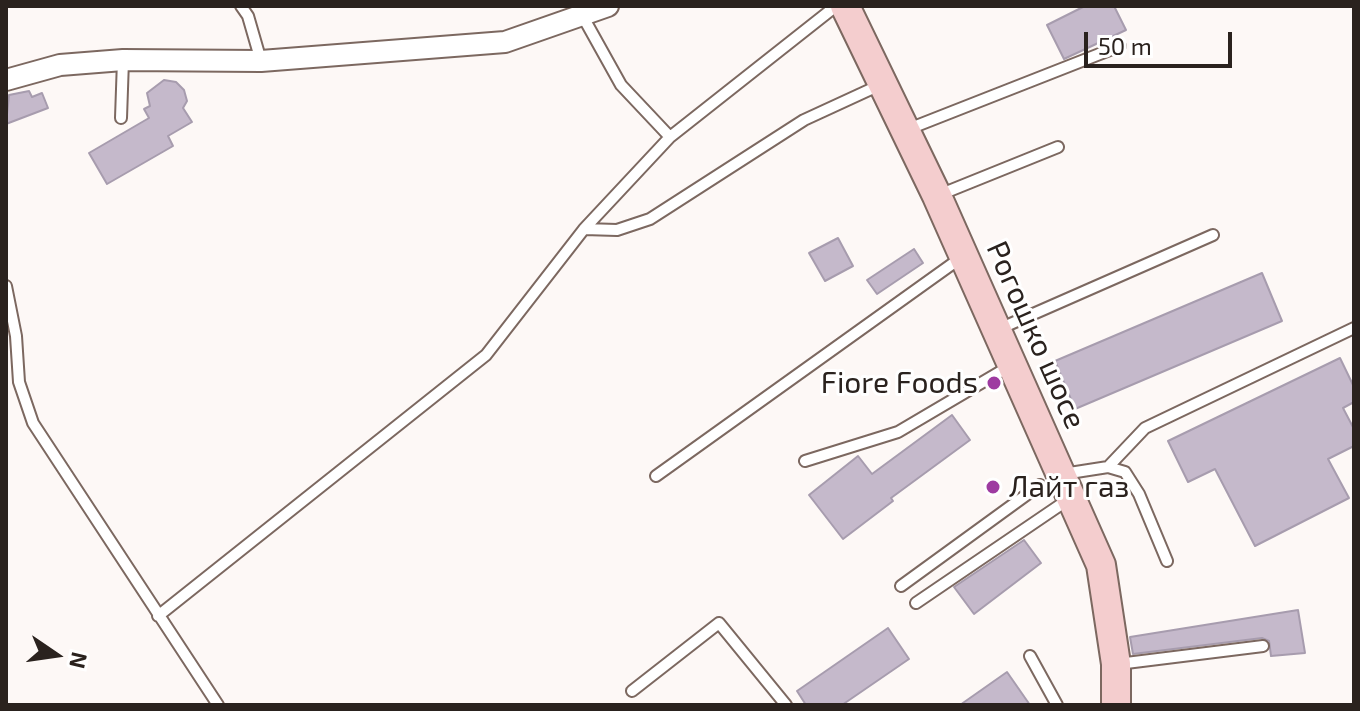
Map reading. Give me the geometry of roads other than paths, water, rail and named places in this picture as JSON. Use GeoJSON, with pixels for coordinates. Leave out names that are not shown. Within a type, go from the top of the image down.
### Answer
{"type":"FeatureCollection","features":[{"type":"Feature","properties":{"kind":"main road","name":"Рогошко шосе"},"geometry":{"type":"LineString","coordinates":[[845,6],[937,196],[997,330],[1057,486],[1101,565],[1116,664],[1114,704]]}},
{"type":"Feature","properties":{"kind":"street"},"geometry":{"type":"LineString","coordinates":[[6,80],[60,65],[123,60],[261,61],[505,42],[608,6]]}},
{"type":"Feature","properties":{"kind":"lane"},"geometry":{"type":"LineString","coordinates":[[241,6],[248,16],[261,61]]}},
{"type":"Feature","properties":{"kind":"lane"},"geometry":{"type":"LineString","coordinates":[[158,616],[486,355],[584,229],[670,137],[836,6]]}},
{"type":"Feature","properties":{"kind":"lane"},"geometry":{"type":"LineString","coordinates":[[582,15],[621,85],[670,137]]}},
{"type":"Feature","properties":{"kind":"lane"},"geometry":{"type":"LineString","coordinates":[[905,131],[1120,46]]}},
{"type":"Feature","properties":{"kind":"lane"},"geometry":{"type":"LineString","coordinates":[[121,118],[123,60]]}},
{"type":"Feature","properties":{"kind":"lane"},"geometry":{"type":"LineString","coordinates":[[584,229],[617,230],[650,219],[804,120],[882,84]]}},
{"type":"Feature","properties":{"kind":"lane"},"geometry":{"type":"LineString","coordinates":[[937,196],[1058,147]]}},
{"type":"Feature","properties":{"kind":"lane"},"geometry":{"type":"LineString","coordinates":[[997,330],[1213,235]]}},
{"type":"Feature","properties":{"kind":"lane"},"geometry":{"type":"LineString","coordinates":[[656,476],[964,256]]}},
{"type":"Feature","properties":{"kind":"lane"},"geometry":{"type":"LineString","coordinates":[[6,286],[16,336],[19,382],[33,423],[218,705]]}},
{"type":"Feature","properties":{"kind":"lane"},"geometry":{"type":"LineString","coordinates":[[901,586],[1057,486],[1108,467],[1145,428],[1354,328]]}},
{"type":"Feature","properties":{"kind":"lane"},"geometry":{"type":"LineString","coordinates":[[805,461],[898,432],[1012,365]]}},
{"type":"Feature","properties":{"kind":"lane"},"geometry":{"type":"LineString","coordinates":[[1108,467],[1125,472],[1139,494],[1167,561]]}},
{"type":"Feature","properties":{"kind":"lane"},"geometry":{"type":"LineString","coordinates":[[916,603],[1057,486]]}},
{"type":"Feature","properties":{"kind":"lane"},"geometry":{"type":"LineString","coordinates":[[632,691],[719,623],[786,705]]}},
{"type":"Feature","properties":{"kind":"lane"},"geometry":{"type":"LineString","coordinates":[[1116,664],[1263,646]]}},
{"type":"Feature","properties":{"kind":"lane"},"geometry":{"type":"LineString","coordinates":[[1030,656],[1057,705]]}},
{"type":"Feature","properties":{"kind":"place","name":"Fiore Foods"},"geometry":{"type":"Point","coordinates":[994,383]}},
{"type":"Feature","properties":{"kind":"place","name":"Лайт газ"},"geometry":{"type":"Point","coordinates":[993,487]}}]}
